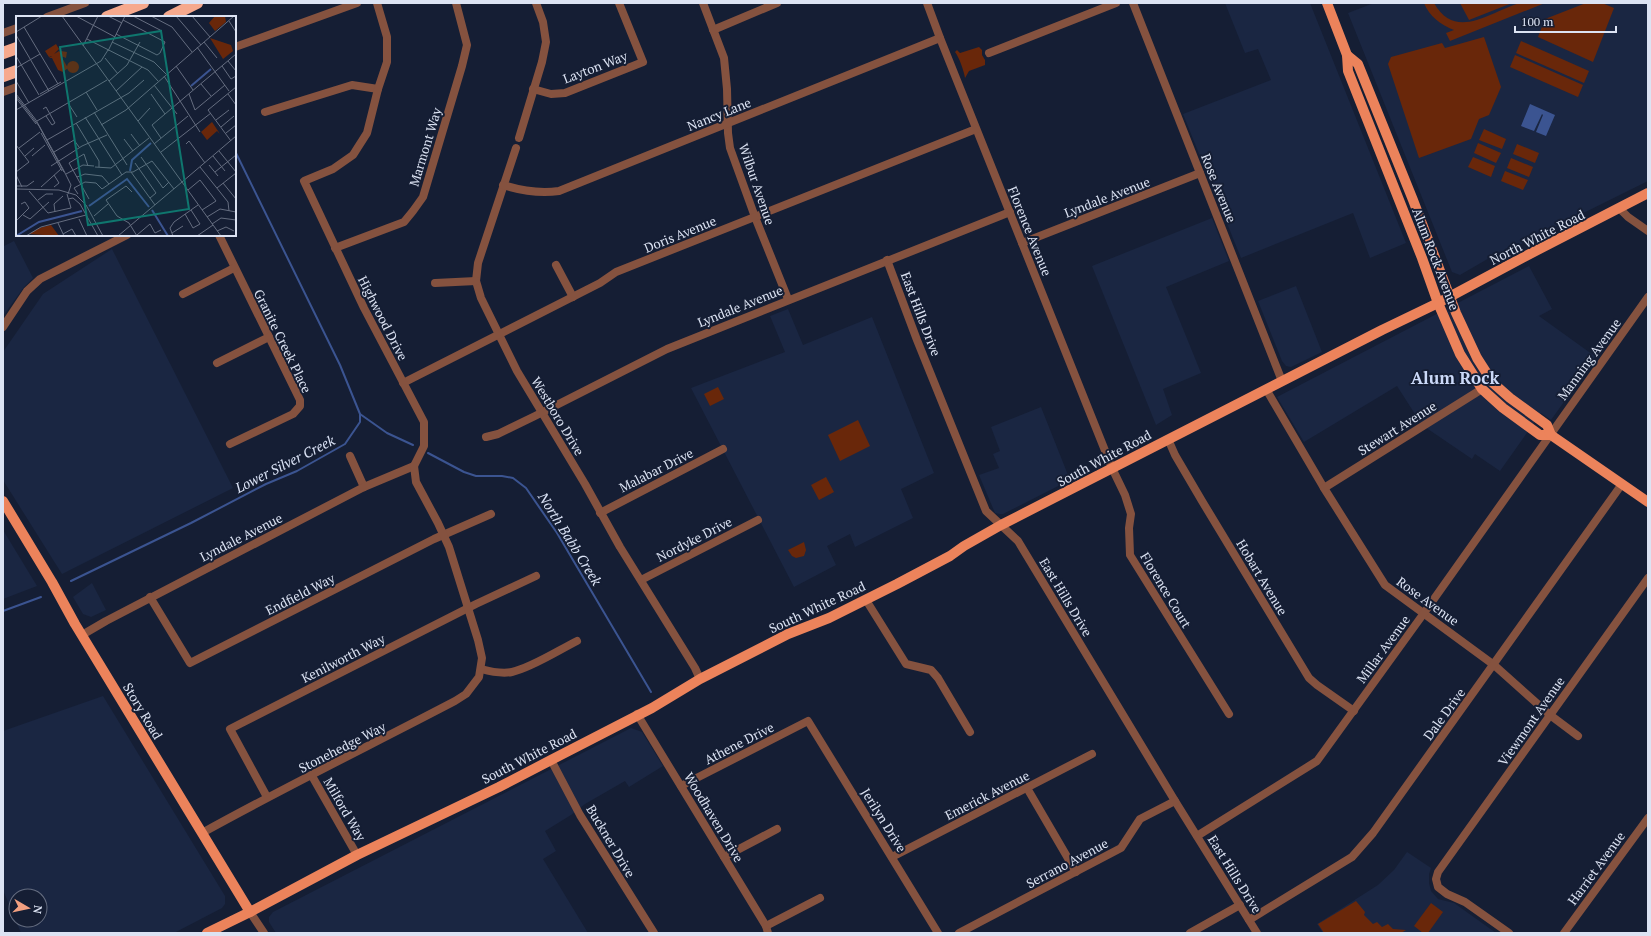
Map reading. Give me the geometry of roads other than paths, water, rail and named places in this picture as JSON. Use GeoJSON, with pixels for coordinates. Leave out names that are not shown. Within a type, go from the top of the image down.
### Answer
{"type":"FeatureCollection","features":[{"type":"Feature","properties":{"kind":"highway"},"geometry":{"type":"LineString","coordinates":[[110,16],[143,3]]}},
{"type":"Feature","properties":{"kind":"highway"},"geometry":{"type":"LineString","coordinates":[[173,16],[197,3]]}},
{"type":"Feature","properties":{"kind":"highway"},"geometry":{"type":"LineString","coordinates":[[3,53],[16,48]]}},
{"type":"Feature","properties":{"kind":"highway"},"geometry":{"type":"LineString","coordinates":[[3,76],[16,71]]}},
{"type":"Feature","properties":{"kind":"main road","name":"Alum Rock Avenue"},"geometry":{"type":"LineString","coordinates":[[1327,3],[1347,55],[1348,71],[1422,258],[1438,303],[1460,354],[1482,389],[1504,408],[1540,435],[1551,435]]}},
{"type":"Feature","properties":{"kind":"main road","name":"Alum Rock Avenue"},"geometry":{"type":"LineString","coordinates":[[1347,55],[1358,64],[1450,297],[1477,358],[1493,383],[1510,398],[1547,425],[1551,435],[1648,502]]}},
{"type":"Feature","properties":{"kind":"main road"},"geometry":{"type":"LineString","coordinates":[[1360,102],[1363,101],[1369,107],[1376,110]]}},
{"type":"Feature","properties":{"kind":"main road","name":"North White Road"},"geometry":{"type":"LineString","coordinates":[[1438,303],[1535,250],[1648,193]]}},
{"type":"Feature","properties":{"kind":"main road","name":"South White Road"},"geometry":{"type":"LineString","coordinates":[[207,933],[250,912],[357,855],[499,787],[652,708],[700,679],[788,634],[829,618],[866,600],[944,559],[964,546],[1001,526],[1112,468],[1438,303]]}},
{"type":"Feature","properties":{"kind":"main road"},"geometry":{"type":"LineString","coordinates":[[1482,389],[1493,383]]}},
{"type":"Feature","properties":{"kind":"main road","name":"Story Road"},"geometry":{"type":"LineString","coordinates":[[3,501],[82,635],[250,912]]}},
{"type":"Feature","properties":{"kind":"street"},"geometry":{"type":"LineString","coordinates":[[50,16],[85,3]]}},
{"type":"Feature","properties":{"kind":"street"},"geometry":{"type":"LineString","coordinates":[[236,47],[357,3]]}},
{"type":"Feature","properties":{"kind":"street","name":"Highwood Drive"},"geometry":{"type":"LineString","coordinates":[[377,3],[388,37],[387,62],[367,133],[353,155],[333,168],[304,181],[335,248],[424,422],[424,446],[414,466]]}},
{"type":"Feature","properties":{"kind":"street","name":"Marmont Way"},"geometry":{"type":"LineString","coordinates":[[335,248],[404,222],[423,197],[467,45],[456,3]]}},
{"type":"Feature","properties":{"kind":"street"},"geometry":{"type":"LineString","coordinates":[[519,138],[542,62],[546,42],[543,22],[536,3]]}},
{"type":"Feature","properties":{"kind":"street","name":"Layton Way"},"geometry":{"type":"LineString","coordinates":[[533,89],[551,94],[565,93],[642,62],[619,3]]}},
{"type":"Feature","properties":{"kind":"street","name":"Wilbur Avenue"},"geometry":{"type":"LineString","coordinates":[[703,3],[724,58],[730,148],[755,217],[788,299]]}},
{"type":"Feature","properties":{"kind":"street"},"geometry":{"type":"LineString","coordinates":[[713,30],[777,3]]}},
{"type":"Feature","properties":{"kind":"street","name":"Florence Avenue"},"geometry":{"type":"LineString","coordinates":[[927,3],[1112,468]]}},
{"type":"Feature","properties":{"kind":"street"},"geometry":{"type":"LineString","coordinates":[[989,53],[1116,3]]}},
{"type":"Feature","properties":{"kind":"street","name":"Rose Avenue"},"geometry":{"type":"LineString","coordinates":[[1133,3],[1282,381]]}},
{"type":"Feature","properties":{"kind":"street"},"geometry":{"type":"LineString","coordinates":[[3,33],[16,28]]}},
{"type":"Feature","properties":{"kind":"street","name":"Nancy Lane"},"geometry":{"type":"LineString","coordinates":[[503,185],[530,193],[558,191],[940,38]]}},
{"type":"Feature","properties":{"kind":"street"},"geometry":{"type":"LineString","coordinates":[[265,112],[352,85],[378,90]]}},
{"type":"Feature","properties":{"kind":"street"},"geometry":{"type":"LineString","coordinates":[[3,92],[16,87]]}},
{"type":"Feature","properties":{"kind":"street","name":"Doris Avenue"},"geometry":{"type":"LineString","coordinates":[[403,383],[600,283],[616,272],[976,128]]}},
{"type":"Feature","properties":{"kind":"street","name":"Westboro Drive"},"geometry":{"type":"LineString","coordinates":[[516,148],[478,262],[476,281],[481,298],[517,370],[585,484],[600,514],[695,668],[700,679]]}},
{"type":"Feature","properties":{"kind":"street","name":"Lyndale Avenue"},"geometry":{"type":"LineString","coordinates":[[1022,243],[1200,173]]}},
{"type":"Feature","properties":{"kind":"street"},"geometry":{"type":"LineString","coordinates":[[1619,208],[1628,217],[1648,231]]}},
{"type":"Feature","properties":{"kind":"street","name":"Lyndale Avenue"},"geometry":{"type":"LineString","coordinates":[[486,437],[498,434],[667,349],[788,299],[1010,212]]}},
{"type":"Feature","properties":{"kind":"street"},"geometry":{"type":"LineString","coordinates":[[3,327],[27,291],[40,279],[125,236]]}},
{"type":"Feature","properties":{"kind":"street","name":"Granite Creek Place"},"geometry":{"type":"LineString","coordinates":[[218,236],[300,400],[300,406],[293,414],[230,444]]}},
{"type":"Feature","properties":{"kind":"street","name":"East Hills Drive"},"geometry":{"type":"LineString","coordinates":[[887,260],[917,340],[986,511],[1018,541],[1175,801],[1257,933]]}},
{"type":"Feature","properties":{"kind":"street"},"geometry":{"type":"LineString","coordinates":[[556,265],[573,297]]}},
{"type":"Feature","properties":{"kind":"street"},"geometry":{"type":"LineString","coordinates":[[183,294],[234,268]]}},
{"type":"Feature","properties":{"kind":"street"},"geometry":{"type":"LineString","coordinates":[[435,284],[476,281]]}},
{"type":"Feature","properties":{"kind":"street","name":"Manning Avenue"},"geometry":{"type":"LineString","coordinates":[[1551,435],[1559,420],[1648,297]]}},
{"type":"Feature","properties":{"kind":"street"},"geometry":{"type":"LineString","coordinates":[[218,363],[269,337]]}},
{"type":"Feature","properties":{"kind":"street","name":"Stewart Avenue"},"geometry":{"type":"LineString","coordinates":[[1324,488],[1482,389]]}},
{"type":"Feature","properties":{"kind":"street","name":"Rose Avenue"},"geometry":{"type":"LineString","coordinates":[[1266,390],[1324,488],[1385,585],[1494,665],[1550,715],[1578,736]]}},
{"type":"Feature","properties":{"kind":"street","name":"Millar Avenue"},"geometry":{"type":"LineString","coordinates":[[1197,836],[1317,761],[1551,435]]}},
{"type":"Feature","properties":{"kind":"street","name":"Hobart Avenue"},"geometry":{"type":"LineString","coordinates":[[1168,439],[1175,455],[1198,495],[1309,678],[1354,711]]}},
{"type":"Feature","properties":{"kind":"street","name":"Malabar Drive"},"geometry":{"type":"LineString","coordinates":[[600,514],[723,450]]}},
{"type":"Feature","properties":{"kind":"street"},"geometry":{"type":"LineString","coordinates":[[350,456],[364,487]]}},
{"type":"Feature","properties":{"kind":"street"},"geometry":{"type":"LineString","coordinates":[[414,466],[416,482],[443,534],[456,568],[482,658],[481,669],[502,673],[513,672],[577,641]]}},
{"type":"Feature","properties":{"kind":"street","name":"Lyndale Avenue"},"geometry":{"type":"LineString","coordinates":[[82,635],[150,597],[364,487],[414,466]]}},
{"type":"Feature","properties":{"kind":"street","name":"Florence Court"},"geometry":{"type":"LineString","coordinates":[[1112,468],[1125,495],[1131,514],[1129,528],[1130,555],[1229,714]]}},
{"type":"Feature","properties":{"kind":"street","name":"Dale Drive"},"geometry":{"type":"LineString","coordinates":[[1249,920],[1352,857],[1374,833],[1622,484]]}},
{"type":"Feature","properties":{"kind":"street","name":"Endfield Way"},"geometry":{"type":"LineString","coordinates":[[150,597],[190,663],[443,534],[491,514]]}},
{"type":"Feature","properties":{"kind":"street","name":"Nordyke Drive"},"geometry":{"type":"LineString","coordinates":[[641,580],[758,520]]}},
{"type":"Feature","properties":{"kind":"street","name":"Kenilworth Way"},"geometry":{"type":"LineString","coordinates":[[267,797],[230,729],[468,608],[536,576]]}},
{"type":"Feature","properties":{"kind":"street","name":"Viewmont Avenue"},"geometry":{"type":"LineString","coordinates":[[1509,933],[1464,902],[1447,894],[1438,887],[1436,879],[1438,872],[1648,578]]}},
{"type":"Feature","properties":{"kind":"street"},"geometry":{"type":"LineString","coordinates":[[866,600],[906,664],[931,670],[938,678],[970,732]]}},
{"type":"Feature","properties":{"kind":"street","name":"Stonehedge Way"},"geometry":{"type":"LineString","coordinates":[[202,833],[267,797],[312,776],[455,701],[466,694],[473,687],[479,677],[481,669]]}},
{"type":"Feature","properties":{"kind":"street","name":"Woodhaven Drive"},"geometry":{"type":"LineString","coordinates":[[638,714],[767,930]]}},
{"type":"Feature","properties":{"kind":"street","name":"Athene Drive"},"geometry":{"type":"LineString","coordinates":[[682,786],[808,721]]}},
{"type":"Feature","properties":{"kind":"street","name":"Jerilyn Drive"},"geometry":{"type":"LineString","coordinates":[[808,721],[938,933]]}},
{"type":"Feature","properties":{"kind":"street","name":"Emerick Avenue"},"geometry":{"type":"LineString","coordinates":[[892,857],[1092,754]]}},
{"type":"Feature","properties":{"kind":"street","name":"Buckner Drive"},"geometry":{"type":"LineString","coordinates":[[551,760],[580,815],[654,933]]}},
{"type":"Feature","properties":{"kind":"street","name":"Milford Way"},"geometry":{"type":"LineString","coordinates":[[312,776],[357,855]]}},
{"type":"Feature","properties":{"kind":"street"},"geometry":{"type":"LineString","coordinates":[[1027,788],[1076,872]]}},
{"type":"Feature","properties":{"kind":"street","name":"Serrano Avenue"},"geometry":{"type":"LineString","coordinates":[[959,933],[1121,848],[1140,819],[1175,801]]}},
{"type":"Feature","properties":{"kind":"street","name":"Harriet Avenue"},"geometry":{"type":"LineString","coordinates":[[1564,933],[1648,818]]}},
{"type":"Feature","properties":{"kind":"street"},"geometry":{"type":"LineString","coordinates":[[724,857],[776,829]]}},
{"type":"Feature","properties":{"kind":"street"},"geometry":{"type":"LineString","coordinates":[[767,930],[820,898]]}},
{"type":"Feature","properties":{"kind":"street"},"geometry":{"type":"LineString","coordinates":[[1190,933],[1240,905]]}},
{"type":"Feature","properties":{"kind":"street","name":"Story Road"},"geometry":{"type":"LineString","coordinates":[[250,912],[264,933]]}},
{"type":"Feature","properties":{"kind":"water"},"geometry":{"type":"Polygon","coordinates":[[[1530,104],[1555,115],[1546,136],[1536,132],[1543,115],[1542,114],[1534,131],[1521,126],[1530,104]]]}},
{"type":"Feature","properties":{"kind":"waterway","name":"Lower Silver Creek"},"geometry":{"type":"LineString","coordinates":[[71,581],[191,523],[266,484],[297,471],[345,444],[360,422],[360,414],[340,365],[236,153]]}},
{"type":"Feature","properties":{"kind":"waterway","name":"North Babb Creek"},"geometry":{"type":"LineString","coordinates":[[360,414],[387,433],[413,445]]}},
{"type":"Feature","properties":{"kind":"waterway","name":"North Babb Creek"},"geometry":{"type":"LineString","coordinates":[[428,453],[464,472],[476,476],[502,476],[513,478],[526,488],[557,533],[651,692]]}},
{"type":"Feature","properties":{"kind":"waterway","name":"Lower Silver Creek"},"geometry":{"type":"LineString","coordinates":[[3,611],[41,597]]}},
{"type":"Feature","properties":{"kind":"district","name":"Alum Rock"},"geometry":{"type":"Point","coordinates":[1455,378]}}]}
